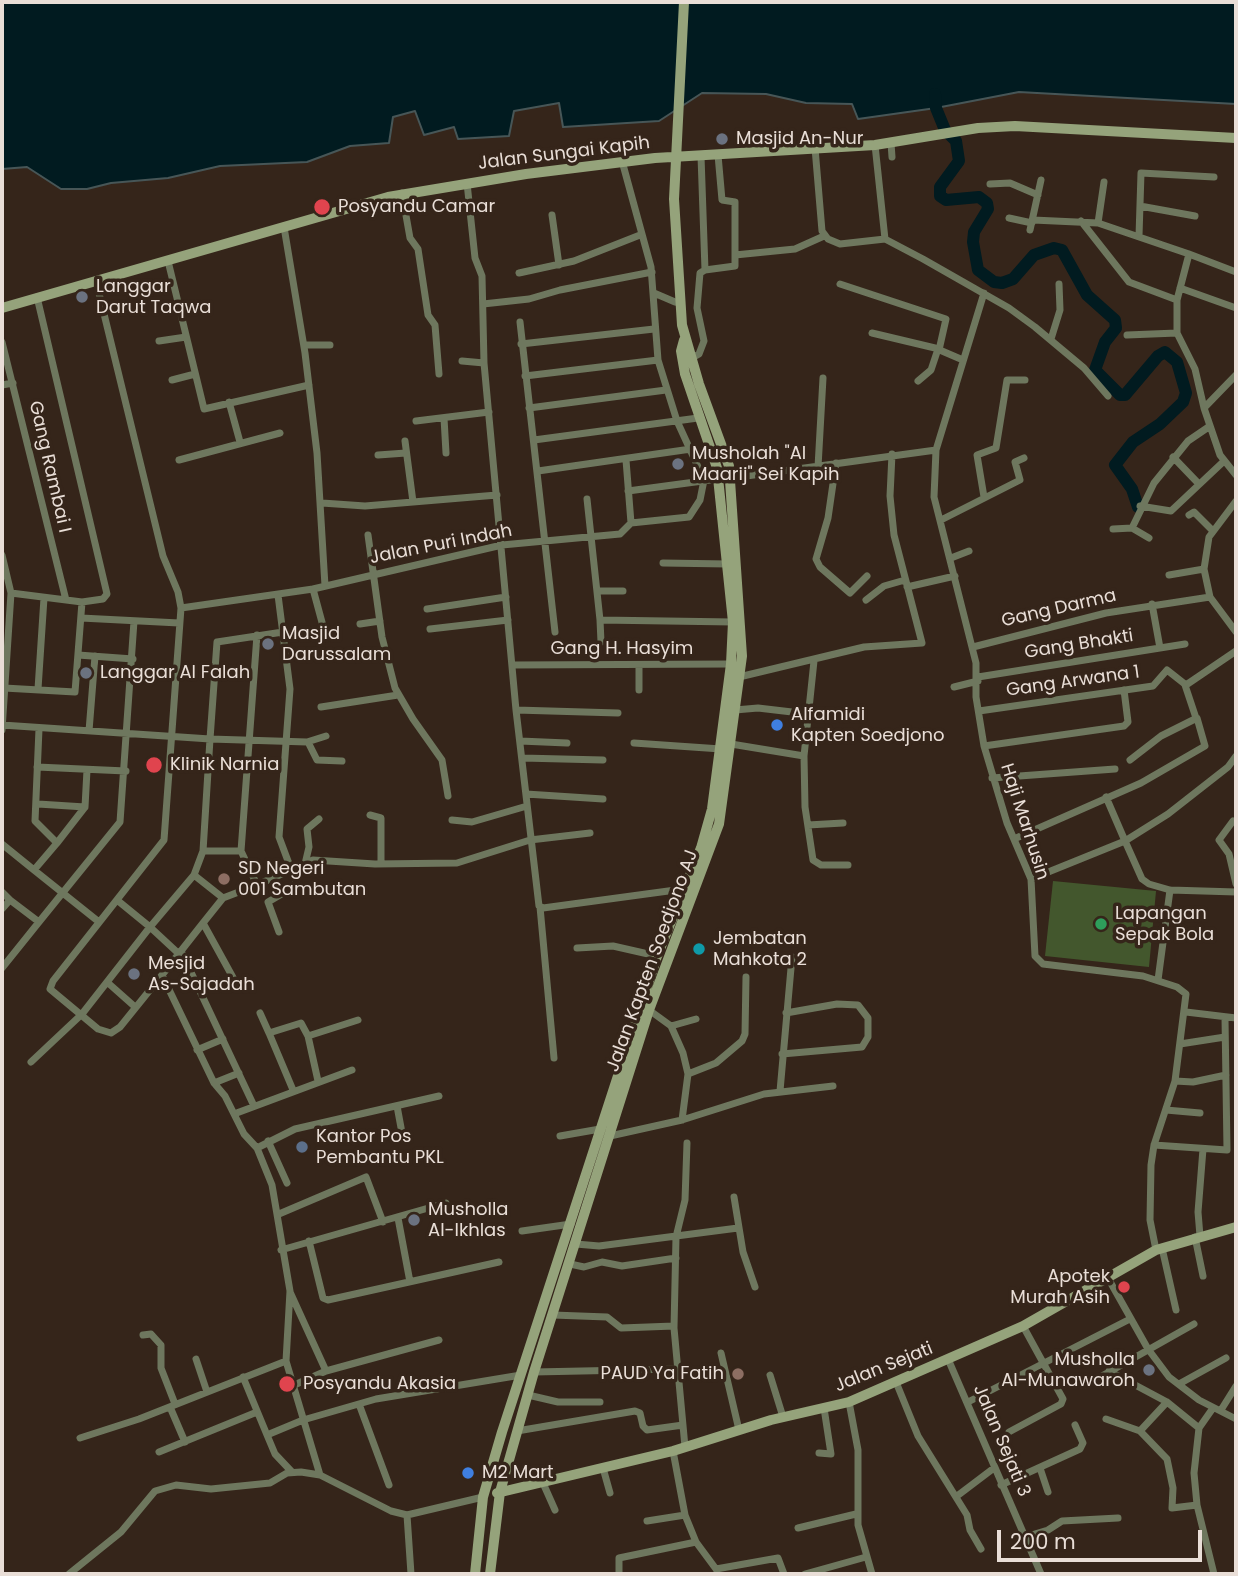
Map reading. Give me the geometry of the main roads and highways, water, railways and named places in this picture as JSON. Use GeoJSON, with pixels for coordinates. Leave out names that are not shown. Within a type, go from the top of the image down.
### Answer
{"type":"FeatureCollection","features":[{"type":"Feature","properties":{"kind":"main road"},"geometry":{"type":"LineString","coordinates":[[684,2],[674,199],[686,350]]}},
{"type":"Feature","properties":{"kind":"main road","name":"Jalan Sungai Kapih"},"geometry":{"type":"LineString","coordinates":[[2,308],[402,193],[622,161],[876,145],[961,131],[1015,126],[1146,131],[1236,138]]}},
{"type":"Feature","properties":{"kind":"main road","name":"Jalan Kapten Soedjono AJ"},"geometry":{"type":"LineString","coordinates":[[475,1574],[483,1497],[600,1129],[609,1117],[715,838],[728,723],[733,622],[717,468],[698,418],[686,350]]}},
{"type":"Feature","properties":{"kind":"main road","name":"Jalan Kapten Soedjono AJ"},"geometry":{"type":"LineString","coordinates":[[686,350],[723,446],[732,489],[743,637],[735,710],[728,723]]}},
{"type":"Feature","properties":{"kind":"main road","name":"Jalan Kapten Soedjono AJ"},"geometry":{"type":"LineString","coordinates":[[490,1574],[500,1492],[517,1431],[610,1136],[609,1117],[657,956],[707,827],[726,746]]}},
{"type":"Feature","properties":{"kind":"main road","name":"Jalan Sejati"},"geometry":{"type":"LineString","coordinates":[[483,1497],[673,1451],[783,1417],[849,1402],[1023,1326],[1159,1249],[1236,1227]]}},
{"type":"Feature","properties":{"kind":"water"},"geometry":{"type":"Polygon","coordinates":[[[2,2],[1236,2],[1236,104],[1019,92],[858,119],[852,104],[806,103],[766,94],[702,93],[659,121],[563,127],[559,103],[514,111],[509,136],[458,139],[454,127],[424,135],[415,111],[393,117],[389,143],[350,146],[307,162],[220,166],[168,178],[111,183],[87,189],[61,189],[27,167],[2,169],[2,2]]]}},
{"type":"Feature","properties":{"kind":"waterway"},"geometry":{"type":"LineString","coordinates":[[935,94],[936,108],[945,130],[956,141],[959,161],[940,187],[940,196],[946,200],[979,197],[987,203],[988,209],[974,232],[978,270],[994,282],[1002,283],[1013,279],[1034,255],[1054,248],[1062,250],[1087,295],[1115,320],[1116,328],[1105,342],[1095,370],[1120,395],[1125,395],[1158,356],[1165,352],[1177,362],[1186,393],[1183,402],[1160,424],[1133,442],[1115,465],[1132,489],[1138,507]]}},
{"type":"Feature","properties":{"kind":"place","name":"Masjid An-Nur"},"geometry":{"type":"Point","coordinates":[722,139]}},
{"type":"Feature","properties":{"kind":"place","name":"Posyandu Camar"},"geometry":{"type":"Point","coordinates":[322,207]}},
{"type":"Feature","properties":{"kind":"place","name":"Langgar Darut Taqwa"},"geometry":{"type":"Point","coordinates":[82,297]}},
{"type":"Feature","properties":{"kind":"place","name":"Musholah \"Al Maarij\" Sei Kapih"},"geometry":{"type":"Point","coordinates":[678,464]}},
{"type":"Feature","properties":{"kind":"place","name":"Masjid Darussalam"},"geometry":{"type":"Point","coordinates":[268,644]}},
{"type":"Feature","properties":{"kind":"place","name":"Langgar Al Falah"},"geometry":{"type":"Point","coordinates":[86,673]}},
{"type":"Feature","properties":{"kind":"place","name":"Alfamidi Kapten Soedjono"},"geometry":{"type":"Point","coordinates":[777,725]}},
{"type":"Feature","properties":{"kind":"place","name":"Klinik Narnia"},"geometry":{"type":"Point","coordinates":[154,765]}},
{"type":"Feature","properties":{"kind":"place","name":"SD Negeri 001 Sambutan"},"geometry":{"type":"Point","coordinates":[224,879]}},
{"type":"Feature","properties":{"kind":"place","name":"Lapangan Sepak Bola"},"geometry":{"type":"Point","coordinates":[1101,924]}},
{"type":"Feature","properties":{"kind":"place","name":"Jembatan Mahkota 2"},"geometry":{"type":"Point","coordinates":[699,949]}},
{"type":"Feature","properties":{"kind":"place","name":"Mesjid As-Sajadah"},"geometry":{"type":"Point","coordinates":[134,974]}},
{"type":"Feature","properties":{"kind":"place","name":"Kantor Pos Pembantu PKL"},"geometry":{"type":"Point","coordinates":[302,1147]}},
{"type":"Feature","properties":{"kind":"place","name":"Musholla Al-Ikhlas"},"geometry":{"type":"Point","coordinates":[414,1220]}},
{"type":"Feature","properties":{"kind":"place","name":"Apotek Murah Asih"},"geometry":{"type":"Point","coordinates":[1124,1287]}},
{"type":"Feature","properties":{"kind":"place","name":"Musholla Al-Munawaroh"},"geometry":{"type":"Point","coordinates":[1149,1370]}},
{"type":"Feature","properties":{"kind":"place","name":"PAUD Ya Fatih"},"geometry":{"type":"Point","coordinates":[738,1374]}},
{"type":"Feature","properties":{"kind":"place","name":"Posyandu Akasia"},"geometry":{"type":"Point","coordinates":[287,1384]}},
{"type":"Feature","properties":{"kind":"place","name":"M2 Mart"},"geometry":{"type":"Point","coordinates":[468,1473]}}]}
